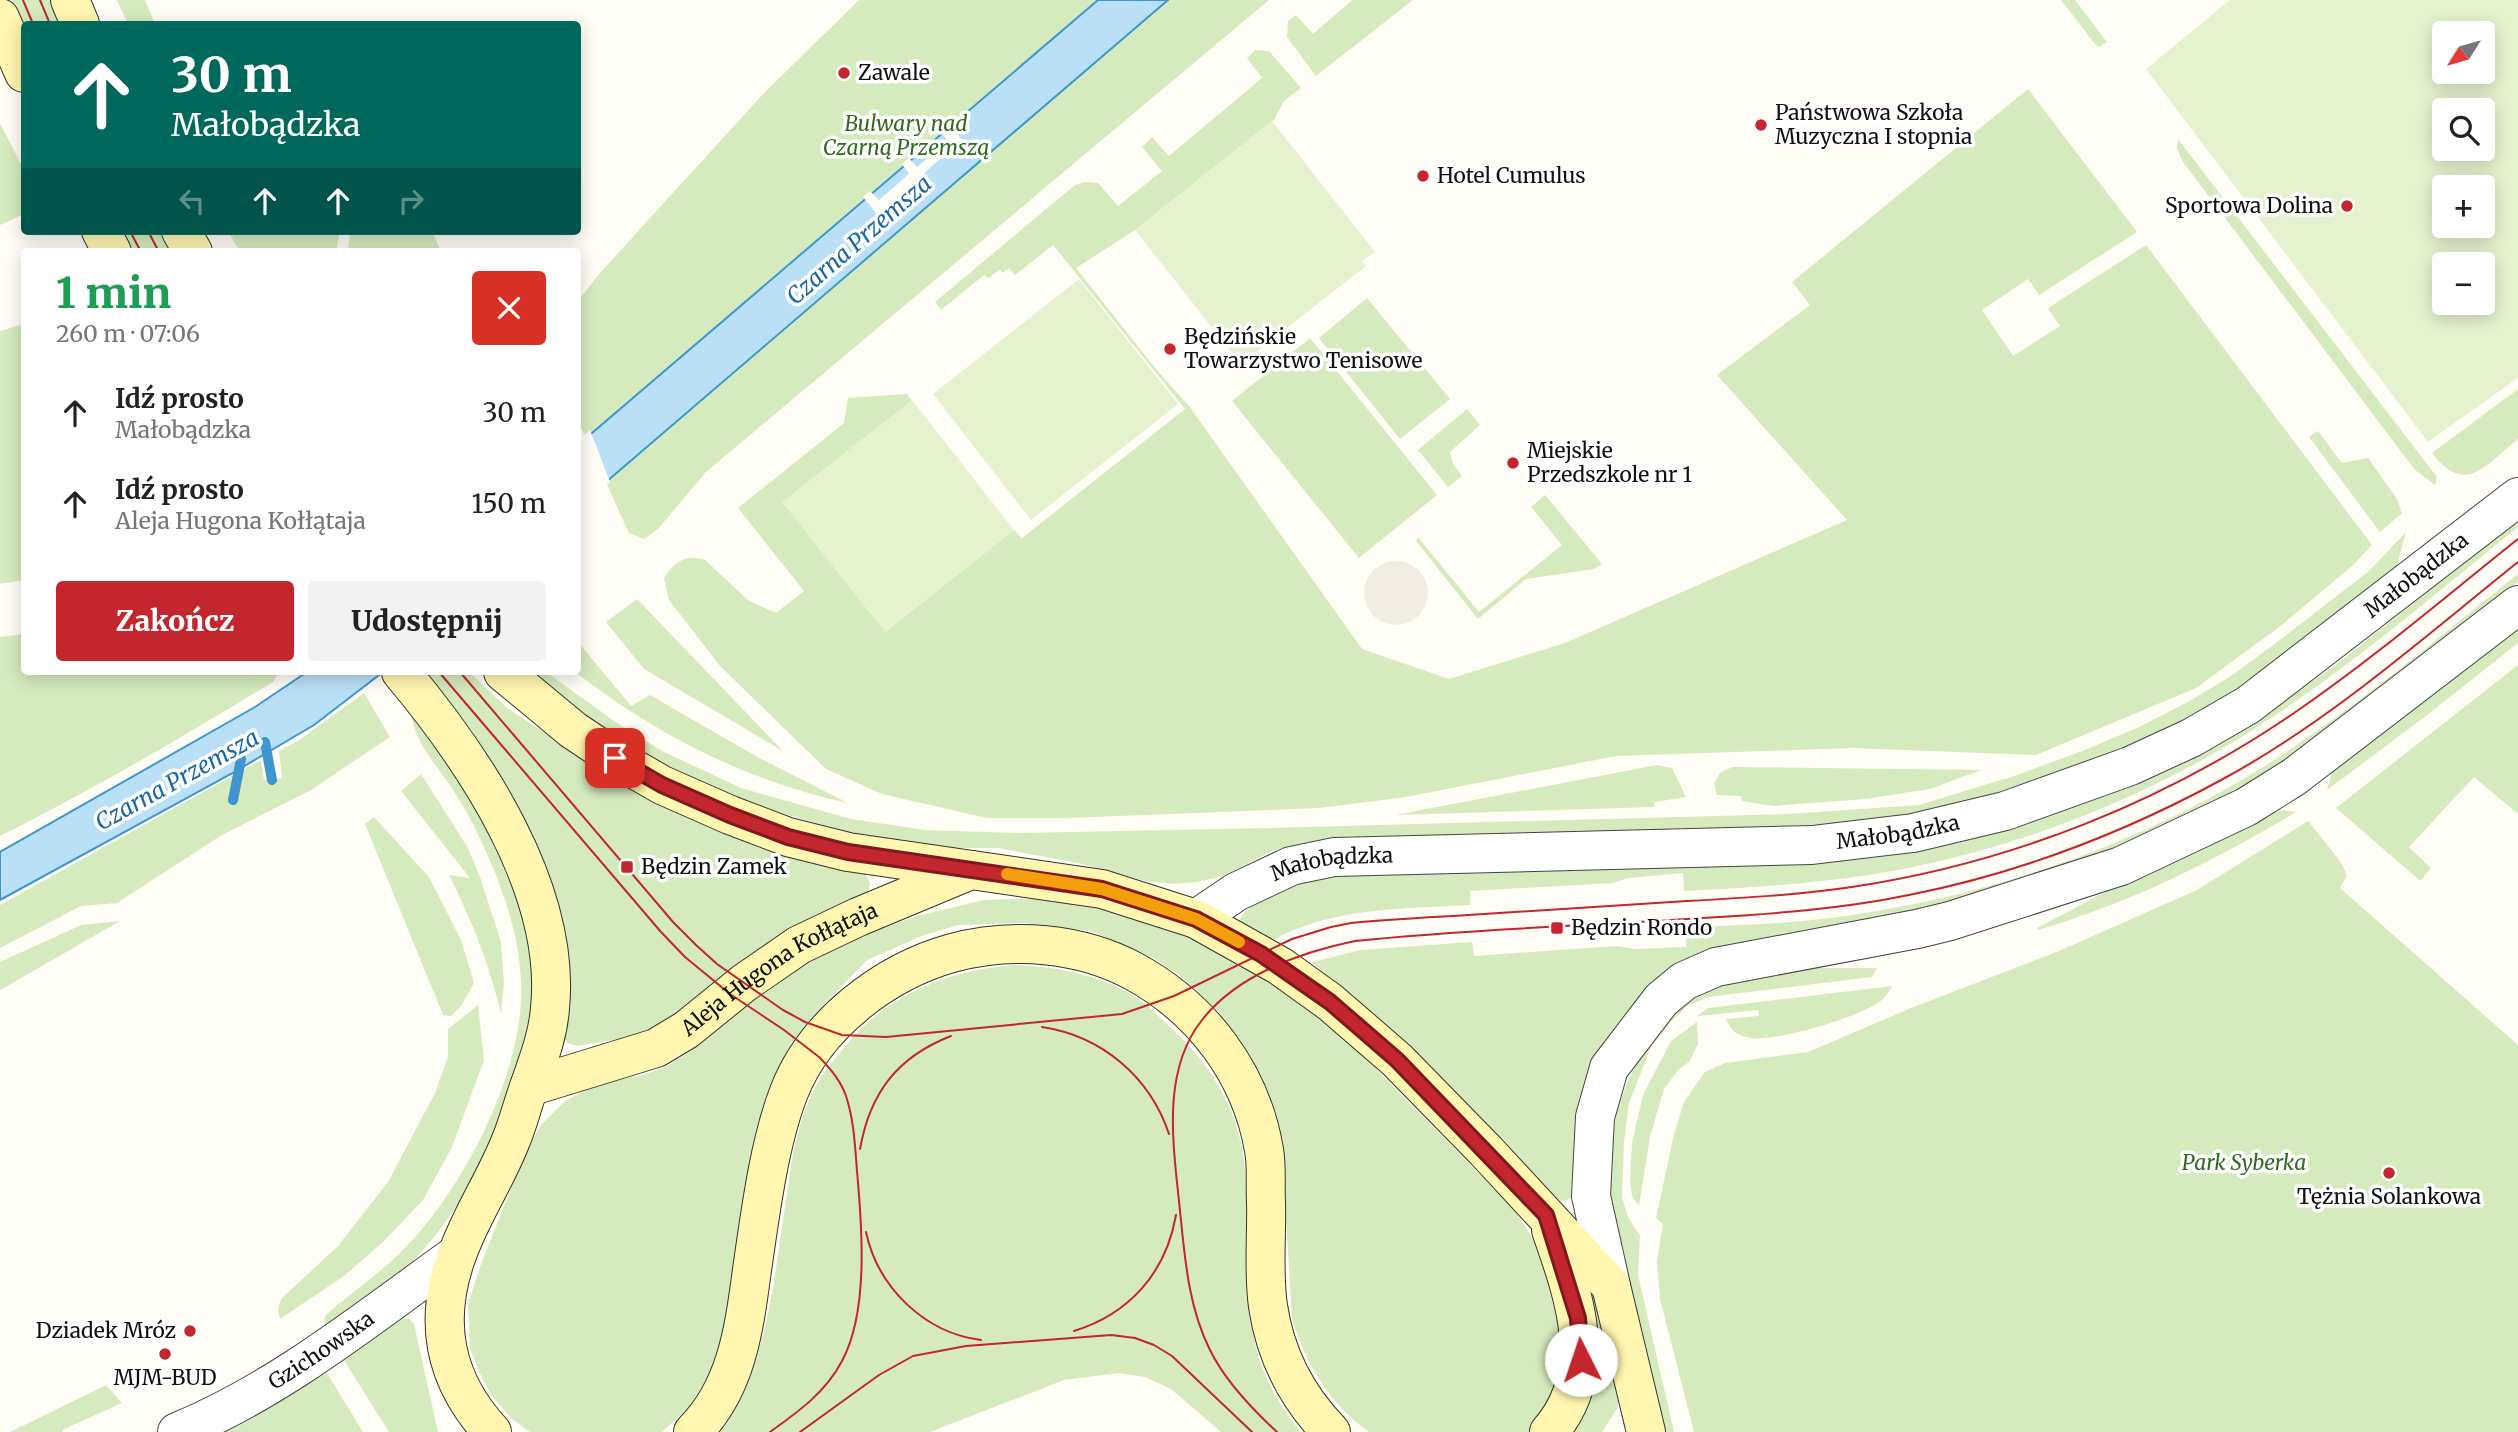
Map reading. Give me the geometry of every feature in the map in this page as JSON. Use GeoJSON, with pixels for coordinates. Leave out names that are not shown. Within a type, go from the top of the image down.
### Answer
{"type":"FeatureCollection","features":[{"type":"Feature","properties":{"kind":"main road"},"geometry":{"type":"LineString","coordinates":[[70,0],[79,21]]}},
{"type":"Feature","properties":{"kind":"main road"},"geometry":{"type":"LineString","coordinates":[[0,18],[21,66]]}},
{"type":"Feature","properties":{"kind":"main road"},"geometry":{"type":"LineString","coordinates":[[403,675],[434,712],[494,802],[519,849],[545,933],[549,962],[551,1007],[543,1051],[511,1140],[457,1255],[448,1287],[445,1338],[454,1376],[468,1403],[492,1432]]}},
{"type":"Feature","properties":{"kind":"main road"},"geometry":{"type":"LineString","coordinates":[[507,675],[573,730],[615,758],[662,785],[788,837],[848,852],[1102,889],[1196,919],[1261,954],[1330,1002],[1397,1060],[1611,1286],[1635,1422]]}},
{"type":"Feature","properties":{"kind":"main road","name":"Aleja Hugona Kołłątaja"},"geometry":{"type":"LineString","coordinates":[[529,1087],[656,1048],[686,1030],[744,983],[799,945],[858,916],[973,869]]}},
{"type":"Feature","properties":{"kind":"main road"},"geometry":{"type":"LineString","coordinates":[[693,1432],[718,1400],[739,1352],[757,1233],[778,1123],[790,1089],[812,1052],[843,1014],[881,984],[905,971],[931,959],[957,952],[999,945],[1030,944],[1094,954],[1143,976],[1174,996],[1201,1021],[1231,1062],[1252,1104],[1264,1151],[1268,1304],[1275,1340],[1311,1411],[1331,1432]]}},
{"type":"Feature","properties":{"kind":"main road"},"geometry":{"type":"LineString","coordinates":[[1546,1215],[1578,1318],[1581,1360],[1568,1406],[1549,1432]]}},
{"type":"Feature","properties":{"kind":"street","name":"Małobądzka"},"geometry":{"type":"LineString","coordinates":[[1196,919],[1236,892],[1291,866],[1334,857],[1812,845],[1913,832],[2037,801],[2130,766],[2191,738],[2248,705],[2518,497]]}},
{"type":"Feature","properties":{"kind":"street"},"geometry":{"type":"LineString","coordinates":[[1611,1286],[1591,1196],[1595,1118],[1609,1068],[1661,1000],[1684,981],[1716,967],[1950,921],[2132,861],[2246,807],[2294,777],[2518,605]]}},
{"type":"Feature","properties":{"kind":"street","name":"Gzichowska"},"geometry":{"type":"LineString","coordinates":[[177,1432],[201,1422],[304,1363],[457,1255]]}},
{"type":"Feature","properties":{"kind":"green space"},"geometry":{"type":"Polygon","coordinates":[[[12,0],[52,0],[61,21],[21,21],[12,0]]]}},
{"type":"Feature","properties":{"kind":"green space"},"geometry":{"type":"Polygon","coordinates":[[[117,0],[145,0],[154,21],[127,21],[117,0]]]}},
{"type":"Feature","properties":{"kind":"green space","name":"Bulwary nad Czarną Przemszą"},"geometry":{"type":"Polygon","coordinates":[[[859,0],[1269,0],[706,472],[658,529],[644,539],[629,533],[581,428],[581,297],[765,92],[859,0]]]}},
{"type":"Feature","properties":{"kind":"green space"},"geometry":{"type":"Polygon","coordinates":[[[1352,0],[1413,0],[1316,76],[1287,37],[1288,21],[1296,15],[1313,34],[1352,0]]]}},
{"type":"Feature","properties":{"kind":"green space"},"geometry":{"type":"Polygon","coordinates":[[[2061,0],[2075,0],[2107,42],[2099,47],[2095,44],[2061,0]]]}},
{"type":"Feature","properties":{"kind":"green space","name":"Sportowa Dolina"},"geometry":{"type":"Polygon","coordinates":[[[2230,0],[2518,0],[2518,378],[2428,442],[2146,69],[2230,0]]]}},
{"type":"Feature","properties":{"kind":"green space"},"geometry":{"type":"Polygon","coordinates":[[[1255,50],[1269,51],[1301,88],[1284,101],[1274,120],[1135,230],[1076,268],[1155,368],[1189,406],[1362,649],[1449,679],[1565,643],[1847,520],[1717,375],[1810,305],[1792,282],[2028,89],[2137,232],[2039,295],[2028,279],[1982,310],[2013,356],[2060,326],[2048,308],[2146,245],[2372,545],[2351,567],[2278,628],[2196,688],[2036,755],[1853,748],[1616,756],[1406,797],[1320,808],[1067,818],[987,818],[882,794],[826,769],[720,666],[669,600],[664,578],[681,561],[692,558],[705,560],[749,601],[776,613],[804,591],[738,508],[844,423],[848,398],[907,394],[911,400],[885,632],[1014,530],[1022,538],[1185,409],[1053,245],[1015,275],[1009,268],[1002,273],[1000,269],[989,278],[984,275],[941,310],[935,302],[1075,185],[1085,182],[1098,183],[1118,206],[1162,171],[1142,147],[1152,137],[1169,156],[1262,78],[1247,58],[1255,50]]]}},
{"type":"Feature","properties":{"kind":"green space"},"geometry":{"type":"Polygon","coordinates":[[[1272,121],[1375,252],[1362,261],[1366,266],[1241,364],[1135,230],[1272,121]]]}},
{"type":"Feature","properties":{"kind":"green space"},"geometry":{"type":"Polygon","coordinates":[[[0,123],[21,164],[21,215],[0,225],[0,123]]]}},
{"type":"Feature","properties":{"kind":"green space"},"geometry":{"type":"Polygon","coordinates":[[[2178,139],[2437,477],[2435,485],[2415,470],[2183,162],[2177,148],[2178,139]]]}},
{"type":"Feature","properties":{"kind":"green space"},"geometry":{"type":"Polygon","coordinates":[[[124,235],[164,235],[171,248],[132,248],[124,235]]]}},
{"type":"Feature","properties":{"kind":"green space"},"geometry":{"type":"Polygon","coordinates":[[[230,235],[339,235],[337,248],[238,248],[230,235]]]}},
{"type":"Feature","properties":{"kind":"green space"},"geometry":{"type":"Polygon","coordinates":[[[350,235],[434,235],[439,248],[348,248],[350,235]]]}},
{"type":"Feature","properties":{"kind":"green space"},"geometry":{"type":"Polygon","coordinates":[[[1079,279],[1178,404],[1031,520],[933,394],[1079,279]]]}},
{"type":"Feature","properties":{"kind":"green space"},"geometry":{"type":"Polygon","coordinates":[[[1367,298],[1450,399],[1400,439],[1319,338],[1367,298]]]}},
{"type":"Feature","properties":{"kind":"green space"},"geometry":{"type":"Polygon","coordinates":[[[21,325],[21,580],[0,584],[0,331],[21,325]]]}},
{"type":"Feature","properties":{"kind":"green space"},"geometry":{"type":"Polygon","coordinates":[[[1310,338],[1437,495],[1359,558],[1232,401],[1310,338]]]}},
{"type":"Feature","properties":{"kind":"green space"},"geometry":{"type":"Polygon","coordinates":[[[2518,389],[2518,439],[2485,466],[2465,475],[2455,473],[2432,453],[2518,389]]]}},
{"type":"Feature","properties":{"kind":"green space"},"geometry":{"type":"Polygon","coordinates":[[[912,400],[1014,530],[885,632],[782,502],[912,400]]]}},
{"type":"Feature","properties":{"kind":"green space"},"geometry":{"type":"Polygon","coordinates":[[[1467,409],[1480,425],[1450,452],[1453,464],[1462,476],[1448,487],[1418,450],[1467,409]]]}},
{"type":"Feature","properties":{"kind":"green space"},"geometry":{"type":"Polygon","coordinates":[[[2318,431],[2342,463],[2368,458],[2397,499],[2402,513],[2380,532],[2309,437],[2318,431]]]}},
{"type":"Feature","properties":{"kind":"green space"},"geometry":{"type":"Polygon","coordinates":[[[1545,495],[1602,564],[1594,569],[1526,579],[1478,619],[1416,541],[1418,537],[1479,612],[1562,545],[1531,507],[1545,495]]]}},
{"type":"Feature","properties":{"kind":"green space"},"geometry":{"type":"Polygon","coordinates":[[[2514,522],[2518,527],[2345,666],[2235,741],[2104,808],[2012,841],[1917,866],[1800,883],[1684,891],[1683,873],[1628,878],[1613,883],[1470,891],[1470,905],[1393,909],[1343,916],[1294,930],[1271,941],[1241,923],[1240,919],[1247,910],[1271,895],[1340,874],[2031,822],[2104,796],[2257,719],[2332,668],[2514,522]]]}},
{"type":"Feature","properties":{"kind":"green space"},"geometry":{"type":"Polygon","coordinates":[[[2406,532],[2396,569],[2251,683],[2203,711],[2086,765],[2025,786],[1916,815],[1832,824],[1571,834],[1332,837],[1274,850],[1223,876],[1173,884],[1146,881],[1078,863],[998,848],[956,848],[858,834],[754,804],[691,778],[642,752],[575,709],[530,675],[550,675],[617,723],[662,751],[741,788],[851,819],[925,830],[1021,833],[1789,814],[1919,805],[2014,776],[2085,750],[2139,727],[2228,678],[2369,571],[2406,532]]]}},
{"type":"Feature","properties":{"kind":"green space"},"geometry":{"type":"Polygon","coordinates":[[[2518,574],[2518,582],[2266,776],[2141,839],[1994,892],[1675,965],[1641,994],[1614,1031],[1574,1168],[1571,1198],[1565,1201],[1558,1200],[1473,1110],[1312,962],[1361,950],[1472,942],[1474,956],[1617,946],[1635,949],[1686,947],[1687,930],[1690,927],[1796,922],[1859,914],[1912,905],[2016,878],[2117,842],[2214,796],[2260,769],[2359,700],[2518,574]]]}},
{"type":"Feature","properties":{"kind":"green space"},"geometry":{"type":"Polygon","coordinates":[[[637,599],[783,751],[644,669],[606,622],[637,599]]]}},
{"type":"Feature","properties":{"kind":"green space"},"geometry":{"type":"Polygon","coordinates":[[[2518,625],[2518,643],[2327,790],[2332,772],[2518,625]]]}},
{"type":"Feature","properties":{"kind":"green space"},"geometry":{"type":"Polygon","coordinates":[[[21,634],[21,675],[277,675],[273,682],[172,743],[0,836],[0,637],[21,634]]]}},
{"type":"Feature","properties":{"kind":"green space"},"geometry":{"type":"Polygon","coordinates":[[[581,646],[631,706],[650,695],[759,758],[848,803],[773,782],[704,753],[671,736],[579,675],[581,646]]]}},
{"type":"Feature","properties":{"kind":"green space"},"geometry":{"type":"Polygon","coordinates":[[[2518,665],[2518,814],[2474,777],[2409,847],[2431,868],[2421,880],[2418,879],[2336,808],[2518,665]]]}},
{"type":"Feature","properties":{"kind":"green space"},"geometry":{"type":"Polygon","coordinates":[[[426,675],[472,675],[507,708],[601,769],[864,872],[870,883],[869,890],[672,1018],[631,1037],[577,1046],[567,1043],[562,1034],[504,788],[473,732],[426,675]]]}},
{"type":"Feature","properties":{"kind":"green space"},"geometry":{"type":"Polygon","coordinates":[[[364,693],[390,737],[311,790],[222,835],[117,903],[81,906],[0,948],[0,905],[261,760],[264,780],[282,778],[279,751],[299,740],[364,693]]]}},
{"type":"Feature","properties":{"kind":"green space"},"geometry":{"type":"Polygon","coordinates":[[[408,705],[444,752],[500,852],[524,918],[534,973],[527,1049],[494,1141],[462,1199],[409,1266],[327,1329],[325,1316],[398,1255],[445,1199],[466,1165],[501,1091],[513,1053],[520,1016],[521,981],[517,948],[500,885],[470,818],[420,741],[408,705]]]}},
{"type":"Feature","properties":{"kind":"green space"},"geometry":{"type":"Polygon","coordinates":[[[1657,765],[1672,768],[1686,797],[1655,802],[1654,807],[1395,815],[1657,765]]]}},
{"type":"Feature","properties":{"kind":"green space"},"geometry":{"type":"Polygon","coordinates":[[[1732,767],[1981,770],[1930,789],[1865,799],[1773,806],[1742,801],[1741,796],[1717,795],[1714,784],[1720,773],[1732,767]]]}},
{"type":"Feature","properties":{"kind":"green space"},"geometry":{"type":"Polygon","coordinates":[[[421,774],[468,848],[480,877],[501,942],[504,984],[501,1013],[479,942],[449,875],[470,878],[401,791],[421,774]]]}},
{"type":"Feature","properties":{"kind":"green space"},"geometry":{"type":"Polygon","coordinates":[[[2280,810],[2296,812],[2203,864],[2139,894],[2072,919],[2038,930],[2037,928],[2126,881],[2280,810]]]}},
{"type":"Feature","properties":{"kind":"green space"},"geometry":{"type":"Polygon","coordinates":[[[374,817],[429,877],[461,940],[474,983],[461,1006],[451,1016],[443,1015],[365,824],[374,817]]]}},
{"type":"Feature","properties":{"kind":"green space","name":"Park Syberka"},"geometry":{"type":"Polygon","coordinates":[[[2308,821],[2340,861],[2347,875],[2340,888],[2518,1045],[2518,1432],[1694,1432],[1660,1299],[1657,1261],[1663,1224],[1656,1218],[1674,1134],[1684,1102],[1705,1072],[1725,1063],[1808,1052],[1911,1008],[2059,951],[2197,890],[2308,821]]]}},
{"type":"Feature","properties":{"kind":"green space"},"geometry":{"type":"Polygon","coordinates":[[[1049,898],[1092,904],[1184,935],[1265,979],[1313,1012],[1355,1047],[1513,1208],[1543,1254],[1556,1287],[1563,1375],[1537,1423],[1529,1432],[1369,1432],[1342,1409],[1312,1368],[1292,1319],[1281,1135],[1267,1092],[1249,1054],[1218,1011],[1186,980],[1155,959],[1091,931],[1024,923],[958,925],[922,936],[867,960],[812,1017],[792,1042],[770,1086],[756,1130],[724,1329],[710,1373],[689,1407],[662,1432],[530,1432],[512,1419],[491,1395],[479,1372],[470,1348],[468,1304],[528,1146],[542,1124],[564,1102],[599,1082],[643,1075],[667,1066],[688,1053],[765,989],[849,940],[917,916],[984,900],[1049,898]]]}},
{"type":"Feature","properties":{"kind":"green space"},"geometry":{"type":"Polygon","coordinates":[[[120,921],[0,990],[0,962],[81,925],[120,921]]]}},
{"type":"Feature","properties":{"kind":"green space"},"geometry":{"type":"Polygon","coordinates":[[[1015,965],[1081,974],[1127,992],[1141,1001],[1182,1039],[1215,1080],[1231,1112],[1242,1147],[1249,1303],[1258,1355],[1268,1381],[1301,1432],[1221,1432],[1171,1389],[1145,1377],[1119,1373],[1064,1380],[930,1432],[721,1432],[737,1406],[760,1348],[773,1287],[797,1136],[811,1095],[821,1077],[864,1026],[902,998],[923,987],[968,972],[1015,965]]]}},
{"type":"Feature","properties":{"kind":"green space"},"geometry":{"type":"Polygon","coordinates":[[[1799,968],[1877,968],[1872,977],[1708,997],[1687,1006],[1651,1047],[1629,1103],[1622,1197],[1628,1217],[1640,1236],[1638,1275],[1674,1432],[1664,1432],[1611,1203],[1611,1136],[1618,1109],[1644,1048],[1683,1002],[1725,983],[1799,968]]]}},
{"type":"Feature","properties":{"kind":"green space"},"geometry":{"type":"Polygon","coordinates":[[[1892,986],[1883,999],[1857,1013],[1818,1027],[1779,1036],[1746,1037],[1732,1029],[1726,1019],[1759,1016],[1758,1010],[1697,1016],[1708,1008],[1892,986]]]}},
{"type":"Feature","properties":{"kind":"green space"},"geometry":{"type":"Polygon","coordinates":[[[478,1005],[484,1060],[452,1147],[423,1200],[382,1243],[344,1276],[280,1319],[278,1310],[281,1299],[338,1246],[388,1182],[435,1093],[448,1057],[448,1029],[478,1005]]]}},
{"type":"Feature","properties":{"kind":"green space"},"geometry":{"type":"Polygon","coordinates":[[[1697,1022],[1698,1044],[1689,1062],[1678,1070],[1664,1089],[1650,1137],[1639,1206],[1632,1196],[1630,1179],[1632,1143],[1643,1095],[1671,1041],[1697,1022]]]}},
{"type":"Feature","properties":{"kind":"green space"},"geometry":{"type":"Polygon","coordinates":[[[1577,1268],[1596,1298],[1619,1391],[1618,1407],[1602,1432],[1566,1432],[1577,1268]]]}},
{"type":"Feature","properties":{"kind":"green space"},"geometry":{"type":"Polygon","coordinates":[[[402,1318],[409,1319],[414,1324],[438,1432],[389,1432],[342,1357],[402,1318]]]}},
{"type":"Feature","properties":{"kind":"green space"},"geometry":{"type":"Polygon","coordinates":[[[325,1370],[363,1432],[217,1432],[325,1370]]]}},
{"type":"Feature","properties":{"kind":"green space"},"geometry":{"type":"Polygon","coordinates":[[[106,1385],[122,1403],[62,1432],[10,1432],[106,1385]]]}},
{"type":"Feature","properties":{"kind":"shaded area"},"geometry":{"type":"Polygon","coordinates":[[[1390,561],[1402,561],[1419,570],[1426,581],[1426,605],[1419,616],[1402,625],[1390,625],[1378,620],[1369,611],[1364,599],[1364,587],[1369,575],[1378,566],[1390,561]]]}},
{"type":"Feature","properties":{"kind":"water","name":"Czarna Przemsza"},"geometry":{"type":"Polygon","coordinates":[[[1098,0],[1168,0],[581,503],[581,442],[1098,0]]]}},
{"type":"Feature","properties":{"kind":"water","name":"Czarna Przemsza"},"geometry":{"type":"Polygon","coordinates":[[[303,675],[379,675],[314,725],[231,774],[0,900],[0,852],[255,707],[303,675]]]}},
{"type":"Feature","properties":{"kind":"pier"},"geometry":{"type":"Polygon","coordinates":[[[948,124],[962,140],[877,214],[863,197],[870,191],[879,200],[909,174],[902,164],[909,158],[917,167],[948,141],[940,131],[948,124]]]}},
{"type":"Feature","properties":{"kind":"pier"},"geometry":{"type":"Polygon","coordinates":[[[590,430],[610,482],[581,506],[581,438],[590,430]]]}},
{"type":"Feature","properties":{"kind":"waterway","name":"Czarna Przemsza"},"geometry":{"type":"LineString","coordinates":[[265,742],[272,780]]}},
{"type":"Feature","properties":{"kind":"waterway","name":"Czarna Przemsza"},"geometry":{"type":"LineString","coordinates":[[233,800],[241,759]]}},
{"type":"Feature","properties":{"kind":"tram line"},"geometry":{"type":"LineString","coordinates":[[23,0],[32,21]]}},
{"type":"Feature","properties":{"kind":"tram line"},"geometry":{"type":"LineString","coordinates":[[40,0],[49,21]]}},
{"type":"Feature","properties":{"kind":"tram line"},"geometry":{"type":"LineString","coordinates":[[132,235],[139,248]]}},
{"type":"Feature","properties":{"kind":"tram line"},"geometry":{"type":"LineString","coordinates":[[150,235],[157,248]]}},
{"type":"Feature","properties":{"kind":"tram line"},"geometry":{"type":"LineString","coordinates":[[463,675],[673,922],[717,964],[805,1022],[842,1035],[886,1037],[1122,1014],[1174,996],[1292,939],[1351,923],[1831,890],[1911,876],[2028,845],[2140,800],[2247,744],[2354,670],[2518,539]]}},
{"type":"Feature","properties":{"kind":"tram line"},"geometry":{"type":"LineString","coordinates":[[1277,1432],[1231,1383],[1216,1361],[1203,1333],[1189,1282],[1175,1162],[1173,1112],[1180,1063],[1202,1020],[1233,990],[1292,959],[1355,941],[1754,915],[1832,907],[1950,886],[2031,863],[2148,817],[2262,756],[2375,677],[2518,562]]}},
{"type":"Feature","properties":{"kind":"tram line"},"geometry":{"type":"LineString","coordinates":[[442,675],[685,957],[730,994],[819,1057],[844,1090],[854,1133],[861,1217],[862,1268],[856,1318],[851,1341],[828,1382],[801,1409],[770,1432]]}},
{"type":"Feature","properties":{"kind":"tram line"},"geometry":{"type":"LineString","coordinates":[[1042,1027],[1084,1040],[1121,1062],[1150,1094],[1169,1134]]}},
{"type":"Feature","properties":{"kind":"tram line"},"geometry":{"type":"LineString","coordinates":[[860,1149],[871,1111],[889,1079],[915,1055],[951,1036]]}},
{"type":"Feature","properties":{"kind":"tram line"},"geometry":{"type":"LineString","coordinates":[[1074,1331],[1112,1314],[1142,1288],[1164,1255],[1176,1215]]}},
{"type":"Feature","properties":{"kind":"tram line"},"geometry":{"type":"LineString","coordinates":[[866,1232],[881,1272],[907,1304],[923,1318],[941,1328],[960,1336],[981,1340]]}},
{"type":"Feature","properties":{"kind":"tram line"},"geometry":{"type":"LineString","coordinates":[[800,1432],[879,1375],[913,1356],[966,1346],[1111,1335],[1135,1338],[1172,1356],[1252,1432]]}},
{"type":"Feature","properties":{"kind":"slow traffic"},"geometry":{"type":"LineString","coordinates":[[1007,874],[1102,889],[1196,919],[1239,942]]}},
{"type":"Feature","properties":{"kind":"place","name":"Zawale"},"geometry":{"type":"Point","coordinates":[844,73]}},
{"type":"Feature","properties":{"kind":"place","name":"Państwowa Szkoła Muzyczna I stopnia"},"geometry":{"type":"Point","coordinates":[1761,125]}},
{"type":"Feature","properties":{"kind":"place","name":"Hotel Cumulus"},"geometry":{"type":"Point","coordinates":[1423,176]}},
{"type":"Feature","properties":{"kind":"place","name":"Sportowa Dolina"},"geometry":{"type":"Point","coordinates":[2347,206]}},
{"type":"Feature","properties":{"kind":"place","name":"Będzińskie Towarzystwo Tenisowe"},"geometry":{"type":"Point","coordinates":[1170,349]}},
{"type":"Feature","properties":{"kind":"place","name":"Miejskie Przedszkole nr 1"},"geometry":{"type":"Point","coordinates":[1513,463]}},
{"type":"Feature","properties":{"kind":"place","name":"Będzin Zamek"},"geometry":{"type":"Point","coordinates":[627,867]}},
{"type":"Feature","properties":{"kind":"place","name":"Będzin Rondo"},"geometry":{"type":"Point","coordinates":[1557,928]}},
{"type":"Feature","properties":{"kind":"place","name":"Tężnia Solankowa"},"geometry":{"type":"Point","coordinates":[2389,1173]}},
{"type":"Feature","properties":{"kind":"place","name":"Dziadek Mróz"},"geometry":{"type":"Point","coordinates":[190,1331]}},
{"type":"Feature","properties":{"kind":"place","name":"MJM-BUD"},"geometry":{"type":"Point","coordinates":[165,1354]}},
{"type":"Feature","properties":{"kind":"route"},"geometry":{"type":"LineString","coordinates":[[615,758],[662,785],[788,837],[848,852],[1102,889],[1196,919],[1280,965],[1330,1002],[1397,1060],[1546,1215],[1578,1318],[1581,1360]]}}]}
